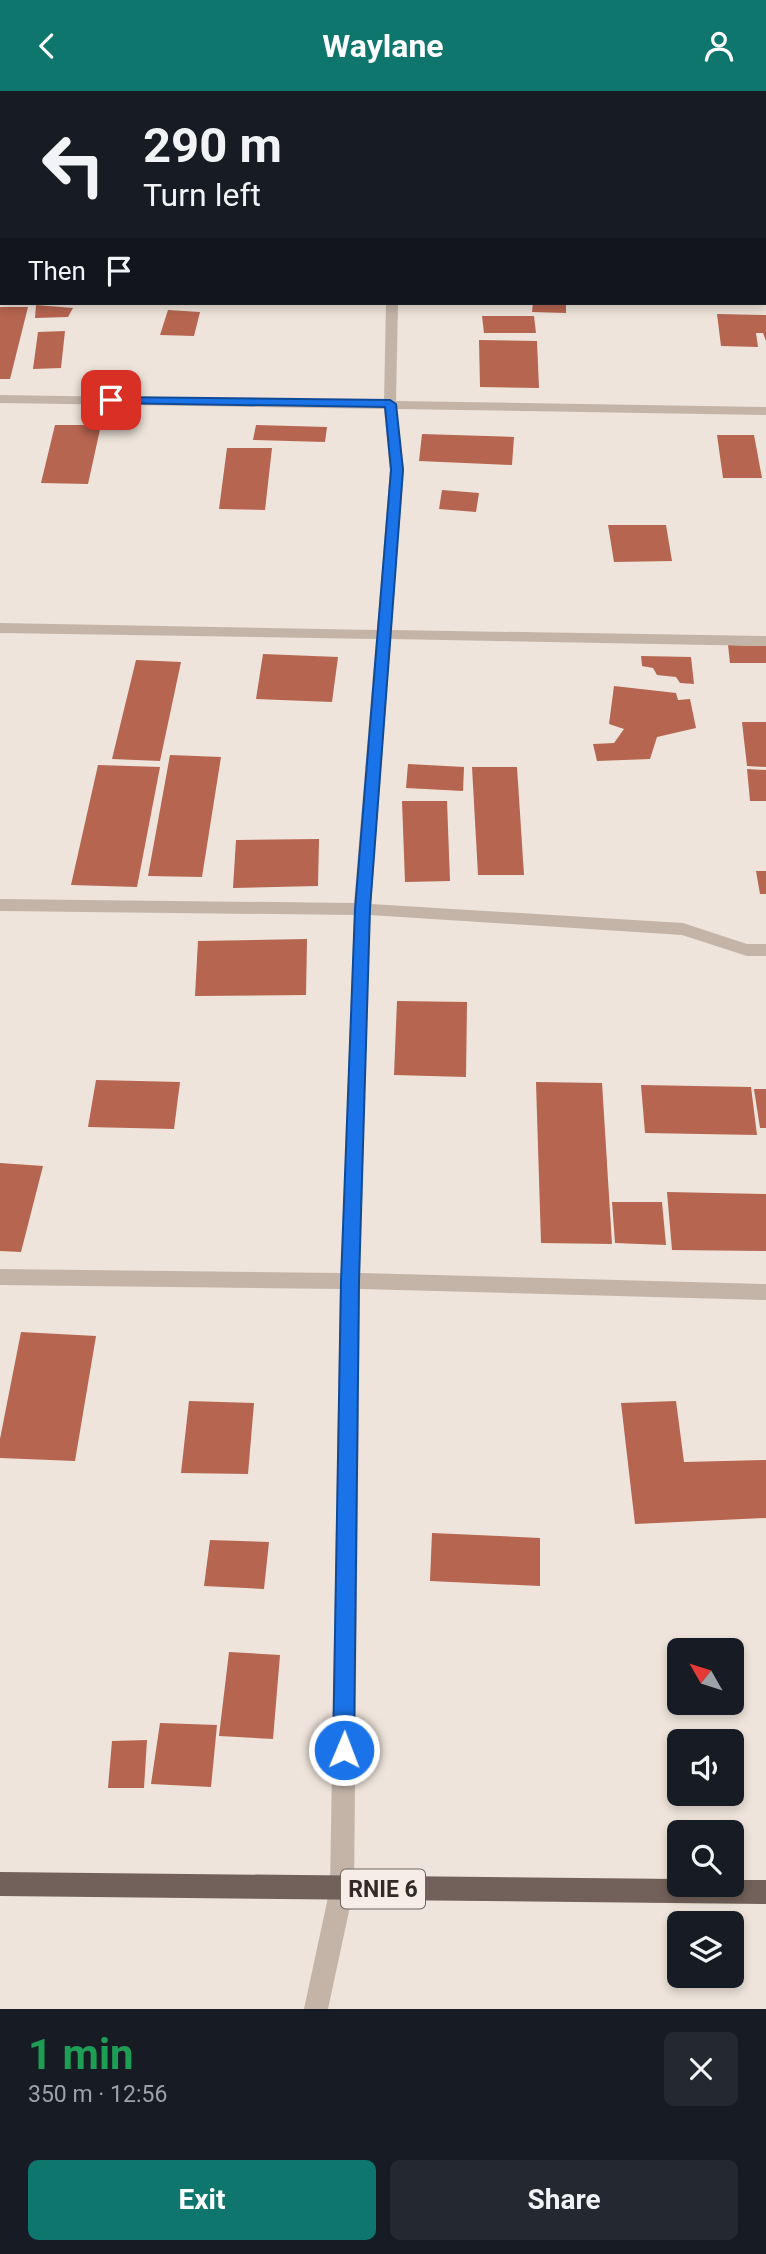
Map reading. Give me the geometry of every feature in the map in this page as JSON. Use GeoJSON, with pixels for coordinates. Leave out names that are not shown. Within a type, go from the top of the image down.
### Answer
{"type":"FeatureCollection","features":[{"type":"Feature","properties":{"kind":"main road","name":"RNIE 6"},"geometry":{"type":"LineString","coordinates":[[0,1884],[766,1892]]}},
{"type":"Feature","properties":{"kind":"street"},"geometry":{"type":"LineString","coordinates":[[316,2009],[342,1888],[350,1281],[362,909],[397,470],[390,404],[392,305]]}},
{"type":"Feature","properties":{"kind":"street"},"geometry":{"type":"LineString","coordinates":[[0,399],[766,411]]}},
{"type":"Feature","properties":{"kind":"street"},"geometry":{"type":"LineString","coordinates":[[0,628],[766,641]]}},
{"type":"Feature","properties":{"kind":"street"},"geometry":{"type":"LineString","coordinates":[[0,905],[362,909],[683,929],[747,950],[766,950]]}},
{"type":"Feature","properties":{"kind":"street"},"geometry":{"type":"LineString","coordinates":[[0,1276],[350,1281],[766,1292]]}},
{"type":"Feature","properties":{"kind":"building"},"geometry":{"type":"Polygon","coordinates":[[[36,305],[73,308],[68,317],[35,318],[36,305]]]}},
{"type":"Feature","properties":{"kind":"building"},"geometry":{"type":"Polygon","coordinates":[[[533,305],[566,305],[566,313],[532,312],[533,305]]]}},
{"type":"Feature","properties":{"kind":"building"},"geometry":{"type":"Polygon","coordinates":[[[0,307],[28,307],[10,379],[0,379],[0,307]]]}},
{"type":"Feature","properties":{"kind":"building"},"geometry":{"type":"Polygon","coordinates":[[[168,310],[200,312],[194,336],[160,335],[168,310]]]}},
{"type":"Feature","properties":{"kind":"building"},"geometry":{"type":"Polygon","coordinates":[[[717,314],[766,315],[766,341],[763,333],[756,333],[758,347],[721,346],[717,314]]]}},
{"type":"Feature","properties":{"kind":"building"},"geometry":{"type":"Polygon","coordinates":[[[482,316],[534,316],[536,333],[484,333],[482,316]]]}},
{"type":"Feature","properties":{"kind":"building"},"geometry":{"type":"Polygon","coordinates":[[[65,331],[61,368],[33,369],[38,332],[65,331]]]}},
{"type":"Feature","properties":{"kind":"building"},"geometry":{"type":"Polygon","coordinates":[[[479,340],[537,341],[539,388],[480,387],[479,340]]]}},
{"type":"Feature","properties":{"kind":"building"},"geometry":{"type":"Polygon","coordinates":[[[55,425],[101,425],[88,484],[41,483],[55,425]]]}},
{"type":"Feature","properties":{"kind":"building"},"geometry":{"type":"Polygon","coordinates":[[[256,425],[327,427],[325,442],[253,440],[256,425]]]}},
{"type":"Feature","properties":{"kind":"building"},"geometry":{"type":"Polygon","coordinates":[[[422,434],[514,437],[512,465],[419,461],[422,434]]]}},
{"type":"Feature","properties":{"kind":"building"},"geometry":{"type":"Polygon","coordinates":[[[717,435],[754,435],[762,478],[723,478],[717,435]]]}},
{"type":"Feature","properties":{"kind":"building"},"geometry":{"type":"Polygon","coordinates":[[[227,448],[272,448],[265,510],[219,509],[227,448]]]}},
{"type":"Feature","properties":{"kind":"building"},"geometry":{"type":"Polygon","coordinates":[[[442,490],[479,493],[476,512],[439,509],[442,490]]]}},
{"type":"Feature","properties":{"kind":"building"},"geometry":{"type":"Polygon","coordinates":[[[608,525],[666,525],[672,561],[614,562],[608,525]]]}},
{"type":"Feature","properties":{"kind":"building"},"geometry":{"type":"Polygon","coordinates":[[[728,645],[766,646],[766,663],[730,663],[728,645]]]}},
{"type":"Feature","properties":{"kind":"building"},"geometry":{"type":"Polygon","coordinates":[[[263,654],[338,657],[332,702],[256,699],[263,654]]]}},
{"type":"Feature","properties":{"kind":"building"},"geometry":{"type":"Polygon","coordinates":[[[641,656],[691,657],[694,684],[680,683],[676,677],[657,675],[653,668],[642,666],[641,656]]]}},
{"type":"Feature","properties":{"kind":"building"},"geometry":{"type":"Polygon","coordinates":[[[136,660],[181,662],[160,761],[112,759],[136,660]]]}},
{"type":"Feature","properties":{"kind":"building"},"geometry":{"type":"Polygon","coordinates":[[[614,686],[676,693],[678,700],[690,699],[696,728],[657,737],[650,759],[597,761],[593,744],[614,743],[624,729],[609,724],[614,686]]]}},
{"type":"Feature","properties":{"kind":"building"},"geometry":{"type":"Polygon","coordinates":[[[742,722],[766,722],[766,767],[747,766],[742,722]]]}},
{"type":"Feature","properties":{"kind":"building"},"geometry":{"type":"Polygon","coordinates":[[[170,755],[221,757],[202,877],[148,876],[170,755]]]}},
{"type":"Feature","properties":{"kind":"building"},"geometry":{"type":"Polygon","coordinates":[[[408,764],[464,767],[463,791],[406,788],[408,764]]]}},
{"type":"Feature","properties":{"kind":"building"},"geometry":{"type":"Polygon","coordinates":[[[98,765],[160,767],[137,887],[71,885],[98,765]]]}},
{"type":"Feature","properties":{"kind":"building"},"geometry":{"type":"Polygon","coordinates":[[[472,767],[517,767],[524,875],[478,875],[472,767]]]}},
{"type":"Feature","properties":{"kind":"building"},"geometry":{"type":"Polygon","coordinates":[[[747,769],[766,770],[766,801],[750,801],[747,769]]]}},
{"type":"Feature","properties":{"kind":"building"},"geometry":{"type":"Polygon","coordinates":[[[402,801],[447,801],[450,881],[405,882],[402,801]]]}},
{"type":"Feature","properties":{"kind":"building"},"geometry":{"type":"Polygon","coordinates":[[[319,839],[318,886],[233,888],[236,840],[319,839]]]}},
{"type":"Feature","properties":{"kind":"building"},"geometry":{"type":"Polygon","coordinates":[[[756,871],[766,871],[766,894],[760,894],[756,871]]]}},
{"type":"Feature","properties":{"kind":"building"},"geometry":{"type":"Polygon","coordinates":[[[307,939],[306,995],[195,996],[198,941],[307,939]]]}},
{"type":"Feature","properties":{"kind":"building"},"geometry":{"type":"Polygon","coordinates":[[[397,1001],[467,1002],[466,1077],[394,1075],[397,1001]]]}},
{"type":"Feature","properties":{"kind":"building"},"geometry":{"type":"Polygon","coordinates":[[[96,1080],[180,1082],[174,1129],[88,1127],[96,1080]]]}},
{"type":"Feature","properties":{"kind":"building"},"geometry":{"type":"Polygon","coordinates":[[[536,1082],[602,1083],[612,1244],[541,1243],[536,1082]]]}},
{"type":"Feature","properties":{"kind":"building"},"geometry":{"type":"Polygon","coordinates":[[[641,1085],[751,1087],[757,1135],[645,1133],[641,1085]]]}},
{"type":"Feature","properties":{"kind":"building"},"geometry":{"type":"Polygon","coordinates":[[[754,1089],[766,1089],[766,1128],[760,1128],[754,1089]]]}},
{"type":"Feature","properties":{"kind":"building"},"geometry":{"type":"Polygon","coordinates":[[[0,1163],[43,1166],[21,1252],[0,1251],[0,1163]]]}},
{"type":"Feature","properties":{"kind":"building"},"geometry":{"type":"Polygon","coordinates":[[[667,1192],[766,1194],[766,1251],[672,1250],[667,1192]]]}},
{"type":"Feature","properties":{"kind":"building"},"geometry":{"type":"Polygon","coordinates":[[[612,1202],[662,1202],[666,1245],[615,1243],[612,1202]]]}},
{"type":"Feature","properties":{"kind":"building"},"geometry":{"type":"Polygon","coordinates":[[[21,1332],[96,1336],[75,1461],[0,1458],[0,1439],[21,1332]]]}},
{"type":"Feature","properties":{"kind":"building"},"geometry":{"type":"Polygon","coordinates":[[[189,1401],[254,1403],[248,1474],[181,1473],[189,1401]]]}},
{"type":"Feature","properties":{"kind":"building"},"geometry":{"type":"Polygon","coordinates":[[[676,1401],[684,1462],[766,1460],[766,1518],[635,1524],[621,1403],[676,1401]]]}},
{"type":"Feature","properties":{"kind":"building"},"geometry":{"type":"Polygon","coordinates":[[[432,1533],[540,1538],[540,1586],[430,1581],[432,1533]]]}},
{"type":"Feature","properties":{"kind":"building"},"geometry":{"type":"Polygon","coordinates":[[[210,1540],[269,1542],[264,1589],[204,1586],[210,1540]]]}},
{"type":"Feature","properties":{"kind":"building"},"geometry":{"type":"Polygon","coordinates":[[[229,1652],[280,1655],[273,1739],[219,1736],[229,1652]]]}},
{"type":"Feature","properties":{"kind":"building"},"geometry":{"type":"Polygon","coordinates":[[[160,1723],[217,1725],[211,1787],[151,1784],[160,1723]]]}},
{"type":"Feature","properties":{"kind":"building"},"geometry":{"type":"Polygon","coordinates":[[[147,1740],[144,1788],[108,1788],[112,1741],[147,1740]]]}},
{"type":"Feature","properties":{"kind":"route"},"geometry":{"type":"LineString","coordinates":[[111,400],[390,404],[397,470],[362,909],[350,1281],[344,1750]]}}]}
